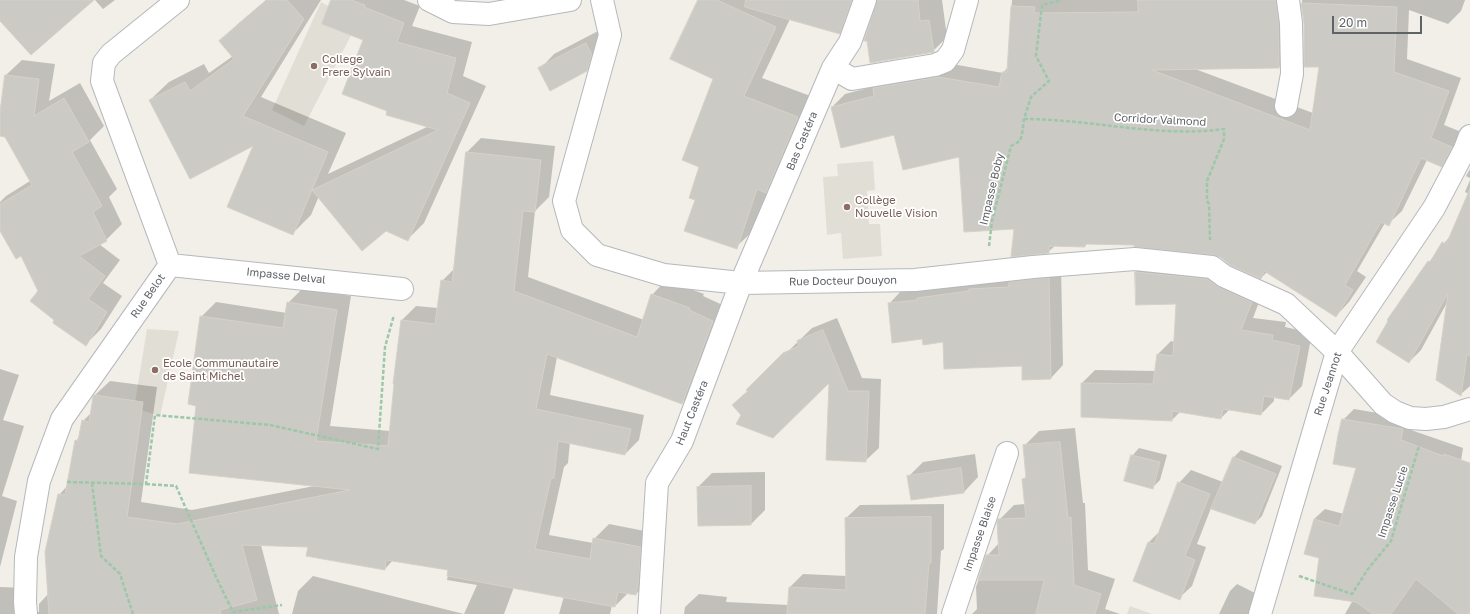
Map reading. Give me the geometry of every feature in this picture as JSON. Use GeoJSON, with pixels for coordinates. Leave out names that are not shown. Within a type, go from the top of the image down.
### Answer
{"type":"FeatureCollection","features":[{"type":"Feature","properties":{"kind":"street","name":"Rue Belot"},"geometry":{"type":"LineString","coordinates":[[26,614],[26,557],[39,481],[62,419],[170,265],[102,81],[104,63],[111,54],[178,0]]}},
{"type":"Feature","properties":{"kind":"street"},"geometry":{"type":"LineString","coordinates":[[429,0],[452,12],[489,14],[570,0]]}},
{"type":"Feature","properties":{"kind":"street","name":"Rue Docteur Douyon"},"geometry":{"type":"LineString","coordinates":[[602,0],[610,35],[564,201],[572,230],[597,255],[664,276],[741,283],[915,280],[1033,266],[1135,259],[1212,268],[1224,276],[1286,304],[1337,352],[1383,404],[1395,412],[1410,418],[1426,419],[1444,417],[1470,409]]}},
{"type":"Feature","properties":{"kind":"street","name":"Bas Castéra"},"geometry":{"type":"LineString","coordinates":[[741,283],[833,68],[850,42],[865,0]]}},
{"type":"Feature","properties":{"kind":"street"},"geometry":{"type":"LineString","coordinates":[[833,68],[852,79],[936,65],[945,61],[953,50],[967,0]]}},
{"type":"Feature","properties":{"kind":"street"},"geometry":{"type":"LineString","coordinates":[[1286,106],[1292,74],[1291,23],[1288,0]]}},
{"type":"Feature","properties":{"kind":"street","name":"Rue Jeannot"},"geometry":{"type":"LineString","coordinates":[[1260,614],[1337,352],[1434,208],[1470,136]]}},
{"type":"Feature","properties":{"kind":"street","name":"Impasse Delval"},"geometry":{"type":"LineString","coordinates":[[170,265],[402,289]]}},
{"type":"Feature","properties":{"kind":"street","name":"Haut Castéra"},"geometry":{"type":"LineString","coordinates":[[649,614],[657,483],[682,441],[741,283]]}},
{"type":"Feature","properties":{"kind":"street","name":"Impasse Blaise"},"geometry":{"type":"LineString","coordinates":[[953,614],[1007,453]]}},
{"type":"Feature","properties":{"kind":"path","name":"Impasse Boby"},"geometry":{"type":"LineString","coordinates":[[985,272],[992,221],[1010,146],[1020,141],[1024,119],[1031,97],[1050,81],[1036,56],[1042,5],[1062,0]]}},
{"type":"Feature","properties":{"kind":"path","name":"Corridor Valmond"},"geometry":{"type":"LineString","coordinates":[[1024,119],[1048,119],[1161,130],[1206,132],[1224,129],[1224,139],[1207,181],[1212,268]]}},
{"type":"Feature","properties":{"kind":"path"},"geometry":{"type":"LineString","coordinates":[[146,484],[155,415],[270,425],[378,449],[385,347],[402,289]]}},
{"type":"Feature","properties":{"kind":"path","name":"Impasse Lucie"},"geometry":{"type":"LineString","coordinates":[[1274,568],[1352,594],[1368,569],[1391,541],[1426,419]]}},
{"type":"Feature","properties":{"kind":"path"},"geometry":{"type":"LineString","coordinates":[[39,481],[176,486],[233,612],[282,605]]}},
{"type":"Feature","properties":{"kind":"path"},"geometry":{"type":"LineString","coordinates":[[92,483],[101,556],[120,574],[133,614]]}},
{"type":"Feature","properties":{"kind":"shaded area","name":"College Frere Sylvain"},"geometry":{"type":"Polygon","coordinates":[[[321,2],[358,22],[304,126],[272,110],[321,2]]]}},
{"type":"Feature","properties":{"kind":"shaded area","name":"Collège Nouvelle Vision"},"geometry":{"type":"Polygon","coordinates":[[[873,161],[875,190],[867,191],[869,224],[880,224],[882,256],[843,259],[841,233],[827,235],[823,177],[838,176],[837,164],[873,161]]]}},
{"type":"Feature","properties":{"kind":"shaded area","name":"Ecole Communautaire de Saint Michel"},"geometry":{"type":"Polygon","coordinates":[[[147,329],[179,331],[160,416],[134,408],[147,329]]]}},
{"type":"Feature","properties":{"kind":"shaded area"},"geometry":{"type":"Polygon","coordinates":[[[1130,606],[1152,614],[1127,614],[1130,606]]]}},
{"type":"Feature","properties":{"kind":"building"},"geometry":{"type":"Polygon","coordinates":[[[0,0],[94,0],[31,55],[0,21],[0,0]]]}},
{"type":"Feature","properties":{"kind":"building"},"geometry":{"type":"Polygon","coordinates":[[[267,0],[287,0],[304,19],[243,116],[328,152],[293,235],[227,207],[253,146],[190,179],[149,100],[185,82],[190,91],[234,59],[219,41],[267,0]]]}},
{"type":"Feature","properties":{"kind":"building"},"geometry":{"type":"Polygon","coordinates":[[[331,0],[351,0],[365,5],[364,7],[404,23],[397,42],[456,58],[447,93],[470,103],[408,241],[386,231],[362,251],[312,190],[438,130],[386,115],[387,111],[342,94],[363,40],[322,24],[331,0]]]}},
{"type":"Feature","properties":{"kind":"building"},"geometry":{"type":"Polygon","coordinates":[[[698,0],[717,0],[776,27],[744,96],[798,117],[766,193],[757,189],[737,249],[684,231],[695,200],[689,198],[699,167],[682,160],[713,79],[670,59],[698,0]]]}},
{"type":"Feature","properties":{"kind":"building"},"geometry":{"type":"Polygon","coordinates":[[[746,0],[852,0],[840,34],[745,7],[746,0]]]}},
{"type":"Feature","properties":{"kind":"building"},"geometry":{"type":"Polygon","coordinates":[[[877,0],[918,0],[920,21],[929,20],[934,52],[870,63],[867,41],[864,41],[877,0]]]}},
{"type":"Feature","properties":{"kind":"building"},"geometry":{"type":"Polygon","coordinates":[[[1138,0],[1276,0],[1279,24],[1279,68],[1152,70],[1310,130],[1319,67],[1304,67],[1304,23],[1301,3],[1397,7],[1394,72],[1449,91],[1431,138],[1452,147],[1442,167],[1421,158],[1389,226],[1381,222],[1345,285],[1353,290],[1336,317],[1264,271],[1261,279],[1230,265],[1220,257],[1213,255],[1134,247],[1134,245],[1085,244],[1085,247],[1049,246],[1049,253],[1011,257],[1014,229],[964,232],[959,157],[903,170],[894,135],[841,148],[831,107],[874,96],[873,88],[938,77],[999,87],[1002,72],[1007,72],[1011,6],[1035,7],[1034,13],[1138,12],[1138,0]]]}},
{"type":"Feature","properties":{"kind":"building"},"geometry":{"type":"Polygon","coordinates":[[[586,43],[592,55],[587,71],[550,91],[538,68],[586,43]]]}},
{"type":"Feature","properties":{"kind":"building"},"geometry":{"type":"Polygon","coordinates":[[[5,75],[39,79],[34,116],[64,98],[89,142],[72,152],[102,206],[93,212],[107,241],[79,256],[105,276],[88,299],[107,312],[86,346],[53,323],[54,320],[30,301],[38,291],[21,256],[16,259],[0,231],[0,204],[32,185],[5,137],[0,136],[0,112],[5,75]]]}},
{"type":"Feature","properties":{"kind":"building"},"geometry":{"type":"Polygon","coordinates":[[[466,152],[541,160],[535,212],[523,211],[514,291],[637,337],[651,294],[690,308],[689,310],[713,321],[682,404],[547,354],[536,409],[631,429],[625,455],[558,441],[554,478],[551,478],[535,549],[590,559],[593,538],[641,547],[636,595],[618,592],[615,607],[447,576],[448,570],[386,560],[385,570],[306,556],[308,547],[242,545],[257,600],[220,610],[221,614],[49,614],[45,552],[58,494],[65,495],[75,440],[78,441],[82,420],[89,422],[94,395],[143,402],[127,517],[177,524],[350,490],[189,473],[196,406],[188,404],[200,316],[283,328],[287,302],[337,310],[316,441],[388,446],[393,384],[401,320],[435,324],[441,280],[452,282],[466,152]]]}},
{"type":"Feature","properties":{"kind":"building"},"geometry":{"type":"Polygon","coordinates":[[[1470,189],[1470,356],[1467,354],[1461,396],[1436,380],[1448,293],[1409,363],[1376,342],[1388,321],[1387,320],[1428,261],[1430,262],[1442,242],[1446,244],[1470,189]]]}},
{"type":"Feature","properties":{"kind":"building"},"geometry":{"type":"Polygon","coordinates":[[[1135,272],[1207,279],[1219,287],[1252,302],[1241,330],[1273,335],[1272,340],[1300,346],[1289,400],[1264,396],[1261,415],[1223,409],[1221,419],[1172,411],[1172,421],[1081,417],[1081,383],[1153,384],[1157,354],[1173,356],[1176,304],[1136,305],[1135,272]]]}},
{"type":"Feature","properties":{"kind":"building"},"geometry":{"type":"Polygon","coordinates":[[[1049,278],[1051,379],[1022,380],[1022,366],[944,369],[943,342],[923,345],[922,339],[892,343],[888,303],[917,300],[917,298],[969,291],[969,289],[1009,287],[1009,282],[1049,278]]]}},
{"type":"Feature","properties":{"kind":"building"},"geometry":{"type":"Polygon","coordinates":[[[823,330],[848,391],[869,391],[866,462],[826,460],[829,383],[773,438],[736,424],[741,415],[732,405],[748,391],[746,390],[783,353],[799,346],[797,341],[823,330]]]}},
{"type":"Feature","properties":{"kind":"building"},"geometry":{"type":"Polygon","coordinates":[[[1342,419],[1403,429],[1401,440],[1443,456],[1444,454],[1470,463],[1470,614],[1458,614],[1416,579],[1391,614],[1373,614],[1356,602],[1314,596],[1319,558],[1304,554],[1314,519],[1339,526],[1356,468],[1333,464],[1342,419]]]}},
{"type":"Feature","properties":{"kind":"building"},"geometry":{"type":"Polygon","coordinates":[[[1060,442],[1068,518],[1071,517],[1074,585],[1101,594],[1095,614],[1036,614],[1044,580],[978,580],[986,555],[999,555],[998,519],[1026,518],[1022,479],[1026,478],[1023,445],[1060,442]]]}},
{"type":"Feature","properties":{"kind":"building"},"geometry":{"type":"Polygon","coordinates":[[[1131,455],[1160,462],[1153,489],[1124,481],[1131,455]]]}},
{"type":"Feature","properties":{"kind":"building"},"geometry":{"type":"Polygon","coordinates":[[[1233,457],[1276,474],[1255,524],[1211,509],[1233,457]]]}},
{"type":"Feature","properties":{"kind":"building"},"geometry":{"type":"Polygon","coordinates":[[[961,468],[964,493],[911,500],[907,476],[961,468]]]}},
{"type":"Feature","properties":{"kind":"building"},"geometry":{"type":"Polygon","coordinates":[[[1178,482],[1210,494],[1185,556],[1195,560],[1180,600],[1133,581],[1148,542],[1154,544],[1178,482]]]}},
{"type":"Feature","properties":{"kind":"building"},"geometry":{"type":"Polygon","coordinates":[[[751,486],[751,525],[698,526],[697,487],[751,486]]]}},
{"type":"Feature","properties":{"kind":"building"},"geometry":{"type":"Polygon","coordinates":[[[931,517],[931,563],[929,563],[925,614],[787,614],[789,587],[846,590],[845,518],[931,517]]]}},
{"type":"Feature","properties":{"kind":"place","name":"College Frere Sylvain"},"geometry":{"type":"Point","coordinates":[314,66]}},
{"type":"Feature","properties":{"kind":"place","name":"Collège Nouvelle Vision"},"geometry":{"type":"Point","coordinates":[847,207]}},
{"type":"Feature","properties":{"kind":"place","name":"Ecole Communautaire de Saint Michel"},"geometry":{"type":"Point","coordinates":[155,370]}}]}
